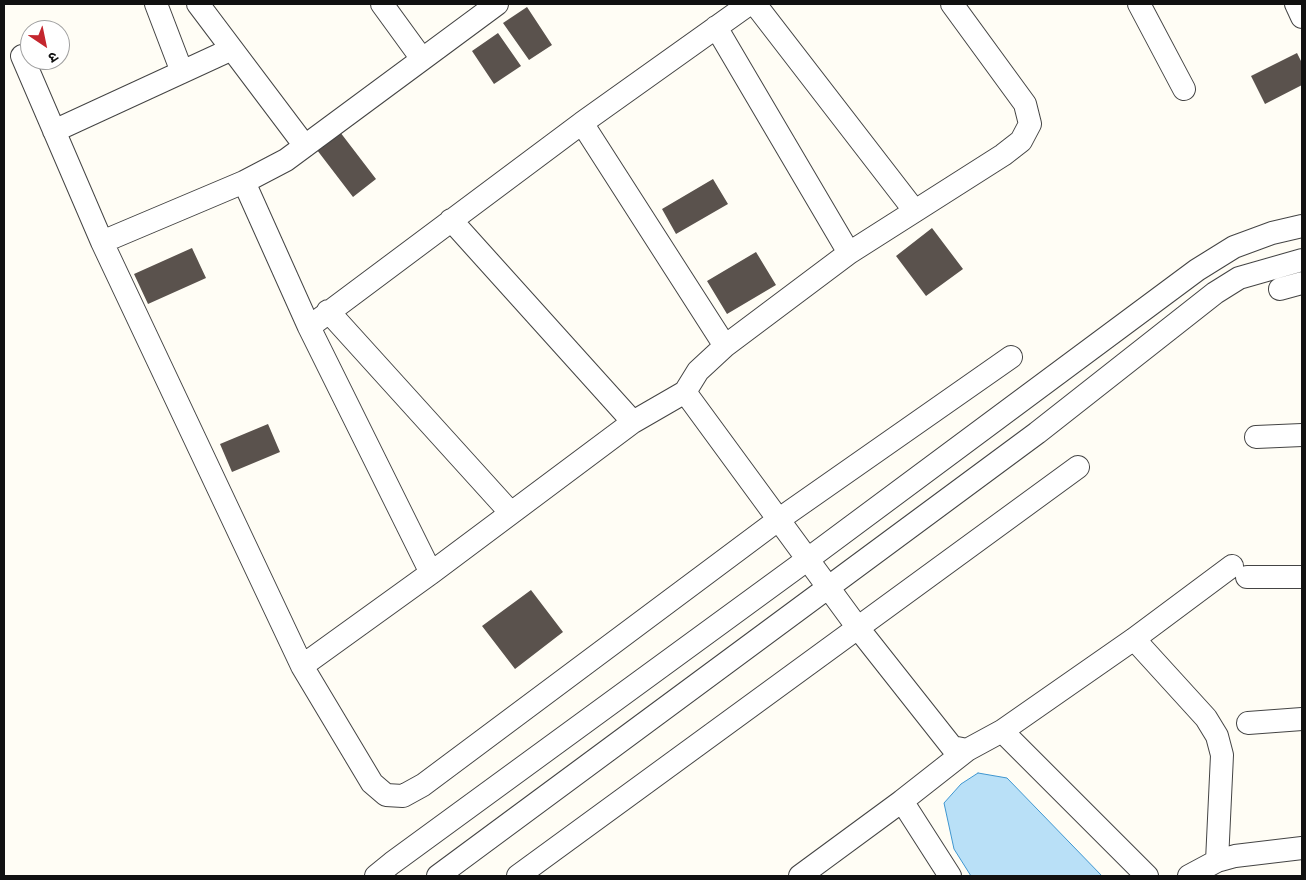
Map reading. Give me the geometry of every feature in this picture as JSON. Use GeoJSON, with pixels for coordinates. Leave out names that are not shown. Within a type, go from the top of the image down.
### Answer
{"type":"FeatureCollection","features":[{"type":"Feature","properties":{"kind":"street"},"geometry":{"type":"LineString","coordinates":[[156,4],[182,72]]}},
{"type":"Feature","properties":{"kind":"street"},"geometry":{"type":"LineString","coordinates":[[198,4],[305,146]]}},
{"type":"Feature","properties":{"kind":"street"},"geometry":{"type":"LineString","coordinates":[[382,4],[422,59]]}},
{"type":"Feature","properties":{"kind":"street"},"geometry":{"type":"LineString","coordinates":[[102,242],[244,182],[286,160],[496,4]]}},
{"type":"Feature","properties":{"kind":"street"},"geometry":{"type":"LineString","coordinates":[[309,327],[582,123],[749,4]]}},
{"type":"Feature","properties":{"kind":"street"},"geometry":{"type":"LineString","coordinates":[[755,4],[914,210]]}},
{"type":"Feature","properties":{"kind":"street"},"geometry":{"type":"LineString","coordinates":[[302,666],[633,422],[685,392],[698,371],[725,346],[849,253],[1003,155],[1020,141],[1030,124],[1025,104],[952,4]]}},
{"type":"Feature","properties":{"kind":"street"},"geometry":{"type":"LineString","coordinates":[[1139,4],[1184,89]]}},
{"type":"Feature","properties":{"kind":"street"},"geometry":{"type":"LineString","coordinates":[[1296,4],[1302,17]]}},
{"type":"Feature","properties":{"kind":"street"},"geometry":{"type":"LineString","coordinates":[[716,27],[849,253]]}},
{"type":"Feature","properties":{"kind":"street"},"geometry":{"type":"LineString","coordinates":[[54,131],[232,49]]}},
{"type":"Feature","properties":{"kind":"street"},"geometry":{"type":"LineString","coordinates":[[28,70],[102,242],[302,666],[372,783],[386,795],[404,796],[423,785],[778,520],[1011,357]]}},
{"type":"Feature","properties":{"kind":"street"},"geometry":{"type":"LineString","coordinates":[[582,123],[725,346]]}},
{"type":"Feature","properties":{"kind":"street"},"geometry":{"type":"LineString","coordinates":[[244,182],[309,327],[430,572]]}},
{"type":"Feature","properties":{"kind":"street"},"geometry":{"type":"LineString","coordinates":[[451,220],[633,422]]}},
{"type":"Feature","properties":{"kind":"street"},"geometry":{"type":"LineString","coordinates":[[376,876],[808,559],[1196,270],[1234,247],[1272,233],[1302,226]]}},
{"type":"Feature","properties":{"kind":"street"},"geometry":{"type":"LineString","coordinates":[[438,876],[1037,433],[1215,293],[1239,278],[1302,260]]}},
{"type":"Feature","properties":{"kind":"street"},"geometry":{"type":"LineString","coordinates":[[1280,289],[1302,283]]}},
{"type":"Feature","properties":{"kind":"street"},"geometry":{"type":"LineString","coordinates":[[328,311],[510,512]]}},
{"type":"Feature","properties":{"kind":"street"},"geometry":{"type":"LineString","coordinates":[[685,392],[858,628],[952,747],[967,750]]}},
{"type":"Feature","properties":{"kind":"street"},"geometry":{"type":"LineString","coordinates":[[1256,437],[1302,435]]}},
{"type":"Feature","properties":{"kind":"street"},"geometry":{"type":"LineString","coordinates":[[518,876],[1078,467]]}},
{"type":"Feature","properties":{"kind":"street"},"geometry":{"type":"LineString","coordinates":[[800,876],[902,801],[967,750],[1002,731],[1134,639],[1240,572],[1302,577]]}},
{"type":"Feature","properties":{"kind":"street"},"geometry":{"type":"LineString","coordinates":[[1134,639],[1206,718],[1217,736],[1222,754],[1217,861]]}},
{"type":"Feature","properties":{"kind":"street"},"geometry":{"type":"LineString","coordinates":[[1248,723],[1302,719]]}},
{"type":"Feature","properties":{"kind":"street"},"geometry":{"type":"LineString","coordinates":[[1002,731],[1148,876]]}},
{"type":"Feature","properties":{"kind":"street"},"geometry":{"type":"LineString","coordinates":[[902,801],[950,876]]}},
{"type":"Feature","properties":{"kind":"street"},"geometry":{"type":"LineString","coordinates":[[1189,876],[1217,861],[1255,852],[1302,848]]}},
{"type":"Feature","properties":{"kind":"water"},"geometry":{"type":"Polygon","coordinates":[[[978,773],[1007,778],[1102,876],[971,876],[954,849],[944,803],[961,784],[978,773]]]}},
{"type":"Feature","properties":{"kind":"building"},"geometry":{"type":"Polygon","coordinates":[[[527,7],[552,45],[529,60],[503,23],[527,7]]]}},
{"type":"Feature","properties":{"kind":"building"},"geometry":{"type":"Polygon","coordinates":[[[498,33],[521,66],[494,84],[472,51],[498,33]]]}},
{"type":"Feature","properties":{"kind":"building"},"geometry":{"type":"Polygon","coordinates":[[[1297,53],[1302,63],[1302,85],[1265,104],[1251,76],[1297,53]]]}},
{"type":"Feature","properties":{"kind":"building"},"geometry":{"type":"Polygon","coordinates":[[[340,132],[376,179],[353,197],[317,150],[340,132]]]}},
{"type":"Feature","properties":{"kind":"building"},"geometry":{"type":"Polygon","coordinates":[[[713,179],[728,204],[676,234],[662,209],[713,179]]]}},
{"type":"Feature","properties":{"kind":"building"},"geometry":{"type":"Polygon","coordinates":[[[932,228],[963,269],[926,296],[896,256],[932,228]]]}},
{"type":"Feature","properties":{"kind":"building"},"geometry":{"type":"Polygon","coordinates":[[[192,248],[206,278],[148,304],[134,274],[192,248]]]}},
{"type":"Feature","properties":{"kind":"building"},"geometry":{"type":"Polygon","coordinates":[[[756,252],[776,285],[727,314],[707,281],[756,252]]]}},
{"type":"Feature","properties":{"kind":"building"},"geometry":{"type":"Polygon","coordinates":[[[268,424],[280,452],[232,472],[220,444],[268,424]]]}},
{"type":"Feature","properties":{"kind":"building"},"geometry":{"type":"Polygon","coordinates":[[[531,590],[563,632],[515,669],[482,626],[531,590]]]}}]}
